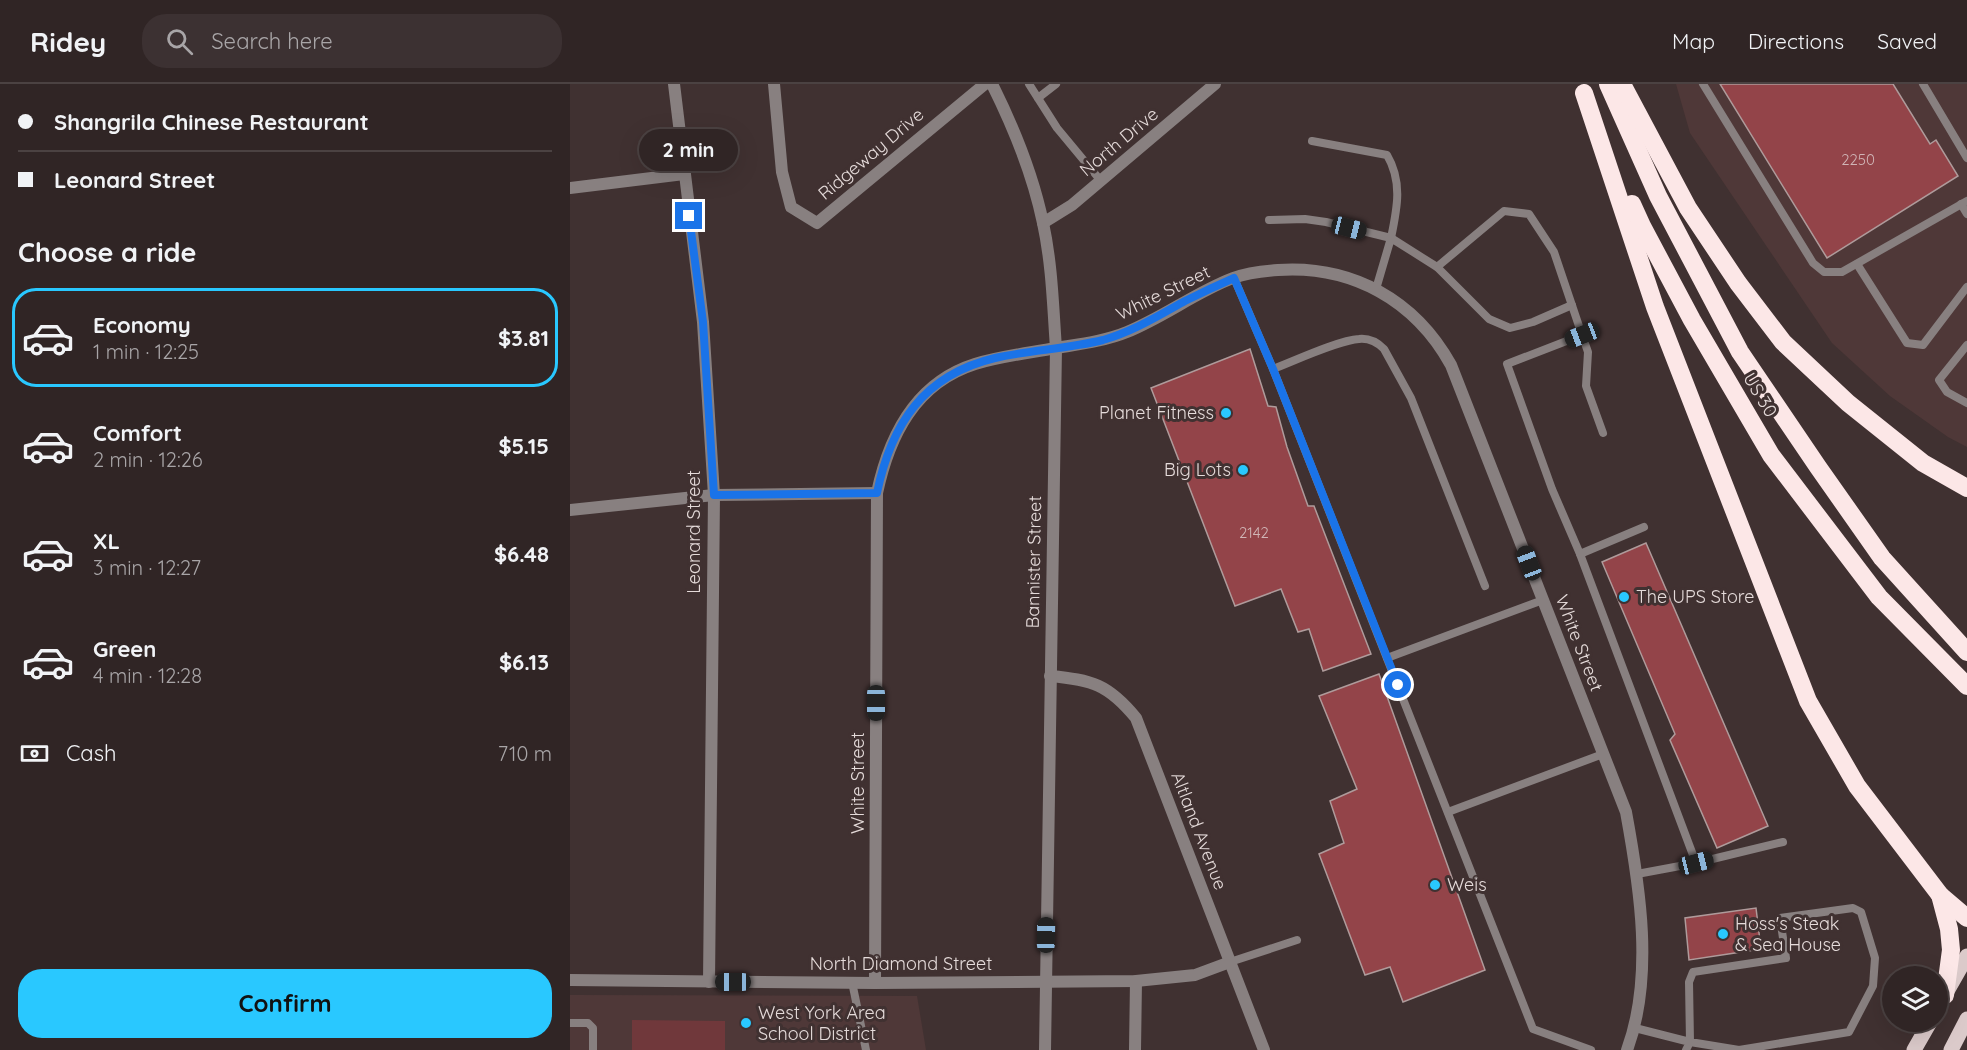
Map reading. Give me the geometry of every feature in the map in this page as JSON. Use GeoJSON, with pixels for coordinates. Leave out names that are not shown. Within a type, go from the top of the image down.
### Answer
{"type":"FeatureCollection","features":[{"type":"Feature","properties":{"kind":"highway","name":"US 30"},"geometry":{"type":"LineString","coordinates":[[1608,84],[1658,196],[1740,352],[1882,558],[1967,652]]}},
{"type":"Feature","properties":{"kind":"highway"},"geometry":{"type":"LineString","coordinates":[[1622,84],[1688,208],[1738,283],[1783,342],[1848,403],[1923,463],[1967,488]]}},
{"type":"Feature","properties":{"kind":"highway","name":"US 30"},"geometry":{"type":"LineString","coordinates":[[1582,89],[1641,226],[1692,320],[1771,455],[1879,597],[1967,686]]}},
{"type":"Feature","properties":{"kind":"highway"},"geometry":{"type":"LineString","coordinates":[[1582,89],[1655,306],[1808,701],[1857,786],[1940,896],[1967,918]]}},
{"type":"Feature","properties":{"kind":"highway"},"geometry":{"type":"LineString","coordinates":[[1940,896],[1949,929],[1951,950],[1948,967]]}},
{"type":"Feature","properties":{"kind":"main road"},"geometry":{"type":"LineString","coordinates":[[1948,990],[1967,956]]}},
{"type":"Feature","properties":{"kind":"main road"},"geometry":{"type":"LineString","coordinates":[[1951,1050],[1967,1019]]}},
{"type":"Feature","properties":{"kind":"main road"},"geometry":{"type":"LineString","coordinates":[[1917,1046],[1925,1032]]}},
{"type":"Feature","properties":{"kind":"street","name":"Leonard Street"},"geometry":{"type":"LineString","coordinates":[[674,84],[703,322],[714,495],[709,982]]}},
{"type":"Feature","properties":{"kind":"street","name":"Ridgeway Drive"},"geometry":{"type":"LineString","coordinates":[[774,84],[782,172],[791,207],[816,223],[985,84]]}},
{"type":"Feature","properties":{"kind":"street","name":"Bannister Street"},"geometry":{"type":"LineString","coordinates":[[992,84],[1008,114],[1026,164],[1043,223],[1050,266],[1056,348],[1045,1050]]}},
{"type":"Feature","properties":{"kind":"street","name":"North Drive"},"geometry":{"type":"LineString","coordinates":[[1043,223],[1072,205],[1215,84]]}},
{"type":"Feature","properties":{"kind":"street"},"geometry":{"type":"LineString","coordinates":[[570,188],[684,174]]}},
{"type":"Feature","properties":{"kind":"street","name":"White Street"},"geometry":{"type":"LineString","coordinates":[[875,983],[877,493],[882,468],[891,443],[908,415],[933,386],[951,374],[972,365],[995,358],[1102,340],[1128,332],[1234,278],[1266,271],[1293,269],[1324,271],[1376,289],[1421,323],[1440,344],[1451,365],[1626,812],[1637,874],[1641,933],[1641,991],[1635,1028],[1627,1050]]}},
{"type":"Feature","properties":{"kind":"street"},"geometry":{"type":"LineString","coordinates":[[570,510],[714,495],[877,493]]}},
{"type":"Feature","properties":{"kind":"street","name":"Altland Avenue"},"geometry":{"type":"LineString","coordinates":[[1050,676],[1082,679],[1097,684],[1118,698],[1136,718],[1264,1050]]}},
{"type":"Feature","properties":{"kind":"street","name":"North Diamond Street"},"geometry":{"type":"LineString","coordinates":[[570,980],[875,983],[1136,981],[1195,975],[1230,962]]}},
{"type":"Feature","properties":{"kind":"street"},"geometry":{"type":"LineString","coordinates":[[1135,1050],[1136,981]]}},
{"type":"Feature","properties":{"kind":"lane"},"geometry":{"type":"LineString","coordinates":[[1029,84],[1057,128],[1101,181]]}},
{"type":"Feature","properties":{"kind":"lane"},"geometry":{"type":"LineString","coordinates":[[1038,98],[1056,84]]}},
{"type":"Feature","properties":{"kind":"lane"},"geometry":{"type":"LineString","coordinates":[[1703,84],[1813,263],[1824,272],[1842,272],[1964,202],[1967,214]]}},
{"type":"Feature","properties":{"kind":"lane"},"geometry":{"type":"LineString","coordinates":[[1923,84],[1967,158]]}},
{"type":"Feature","properties":{"kind":"lane"},"geometry":{"type":"LineString","coordinates":[[1312,141],[1387,155],[1395,170],[1398,192],[1391,238],[1376,289]]}},
{"type":"Feature","properties":{"kind":"lane"},"geometry":{"type":"LineString","coordinates":[[1437,267],[1504,211],[1528,214],[1554,252],[1572,304],[1588,352],[1586,386],[1603,433]]}},
{"type":"Feature","properties":{"kind":"lane"},"geometry":{"type":"LineString","coordinates":[[1269,220],[1316,220],[1391,238],[1437,267],[1489,319],[1510,328],[1533,322],[1572,304]]}},
{"type":"Feature","properties":{"kind":"lane"},"geometry":{"type":"LineString","coordinates":[[1857,264],[1907,343],[1923,345],[1967,287]]}},
{"type":"Feature","properties":{"kind":"lane"},"geometry":{"type":"LineString","coordinates":[[1234,278],[1273,369],[1533,1029],[1591,1050]]}},
{"type":"Feature","properties":{"kind":"lane"},"geometry":{"type":"LineString","coordinates":[[1582,335],[1508,364],[1552,489],[1580,554],[1696,863]]}},
{"type":"Feature","properties":{"kind":"lane"},"geometry":{"type":"LineString","coordinates":[[1273,369],[1350,340],[1369,339],[1384,349],[1411,398],[1485,586]]}},
{"type":"Feature","properties":{"kind":"lane"},"geometry":{"type":"LineString","coordinates":[[1967,345],[1939,380],[1947,392],[1967,403]]}},
{"type":"Feature","properties":{"kind":"lane"},"geometry":{"type":"LineString","coordinates":[[1580,554],[1644,527]]}},
{"type":"Feature","properties":{"kind":"lane"},"geometry":{"type":"LineString","coordinates":[[1387,658],[1543,600]]}},
{"type":"Feature","properties":{"kind":"lane"},"geometry":{"type":"LineString","coordinates":[[1448,812],[1603,754]]}},
{"type":"Feature","properties":{"kind":"lane"},"geometry":{"type":"LineString","coordinates":[[1637,874],[1696,863],[1783,842]]}},
{"type":"Feature","properties":{"kind":"lane"},"geometry":{"type":"LineString","coordinates":[[1635,1028],[1690,1042],[1739,1050],[1788,1046],[1849,1032],[1873,986],[1875,958],[1861,912],[1853,908],[1780,918],[1786,958],[1693,972],[1689,982],[1690,1042],[1686,1050]]}},
{"type":"Feature","properties":{"kind":"lane"},"geometry":{"type":"LineString","coordinates":[[1230,962],[1297,940]]}},
{"type":"Feature","properties":{"kind":"lane"},"geometry":{"type":"LineString","coordinates":[[852,982],[866,1050]]}},
{"type":"Feature","properties":{"kind":"lane"},"geometry":{"type":"LineString","coordinates":[[570,1023],[588,1023],[593,1028],[593,1050]]}},
{"type":"Feature","properties":{"kind":"shaded area"},"geometry":{"type":"Polygon","coordinates":[[[1676,84],[1967,84],[1967,447],[1948,437],[1890,396],[1832,343],[1690,133],[1676,84]]]}},
{"type":"Feature","properties":{"kind":"shaded area","name":"West York Area School District"},"geometry":{"type":"Polygon","coordinates":[[[570,995],[917,996],[926,1050],[570,1050],[570,995]]]}},
{"type":"Feature","properties":{"kind":"shaded area"},"geometry":{"type":"Polygon","coordinates":[[[632,1020],[725,1021],[725,1050],[632,1050],[632,1020]]]}},
{"type":"Feature","properties":{"kind":"building"},"geometry":{"type":"Polygon","coordinates":[[[1720,84],[1893,84],[1930,144],[1936,140],[1958,176],[1827,258],[1720,84]]]}},
{"type":"Feature","properties":{"kind":"building"},"geometry":{"type":"Polygon","coordinates":[[[1250,349],[1268,406],[1276,407],[1287,447],[1308,506],[1314,506],[1371,654],[1323,671],[1309,629],[1298,632],[1281,589],[1235,606],[1151,388],[1250,349]]]}},
{"type":"Feature","properties":{"kind":"building"},"geometry":{"type":"Polygon","coordinates":[[[1646,543],[1768,826],[1717,848],[1670,740],[1675,734],[1602,562],[1646,543]]]}},
{"type":"Feature","properties":{"kind":"building"},"geometry":{"type":"Polygon","coordinates":[[[1379,674],[1485,970],[1403,1002],[1390,967],[1365,975],[1319,854],[1344,843],[1330,801],[1357,789],[1319,696],[1379,674]]]}},
{"type":"Feature","properties":{"kind":"building","name":"Hoss's Steak & Sea House"},"geometry":{"type":"Polygon","coordinates":[[[1756,908],[1761,949],[1689,960],[1685,918],[1756,908]]]}},
{"type":"Feature","properties":{"kind":"place","name":"Planet Fitness"},"geometry":{"type":"Point","coordinates":[1226,413]}},
{"type":"Feature","properties":{"kind":"place","name":"Big Lots"},"geometry":{"type":"Point","coordinates":[1243,470]}},
{"type":"Feature","properties":{"kind":"place","name":"The UPS Store"},"geometry":{"type":"Point","coordinates":[1624,597]}},
{"type":"Feature","properties":{"kind":"place","name":"Weis"},"geometry":{"type":"Point","coordinates":[1435,885]}},
{"type":"Feature","properties":{"kind":"place","name":"Hoss's Steak & Sea House"},"geometry":{"type":"Point","coordinates":[1723,934]}},
{"type":"Feature","properties":{"kind":"place","name":"West York Area School District"},"geometry":{"type":"Point","coordinates":[746,1023]}},
{"type":"Feature","properties":{"kind":"route"},"geometry":{"type":"LineString","coordinates":[[689,216],[703,322],[714,495],[877,493],[882,468],[891,443],[903,422],[918,401],[933,386],[951,374],[995,358],[1102,340],[1128,332],[1234,278],[1273,369],[1398,685]]}}]}
